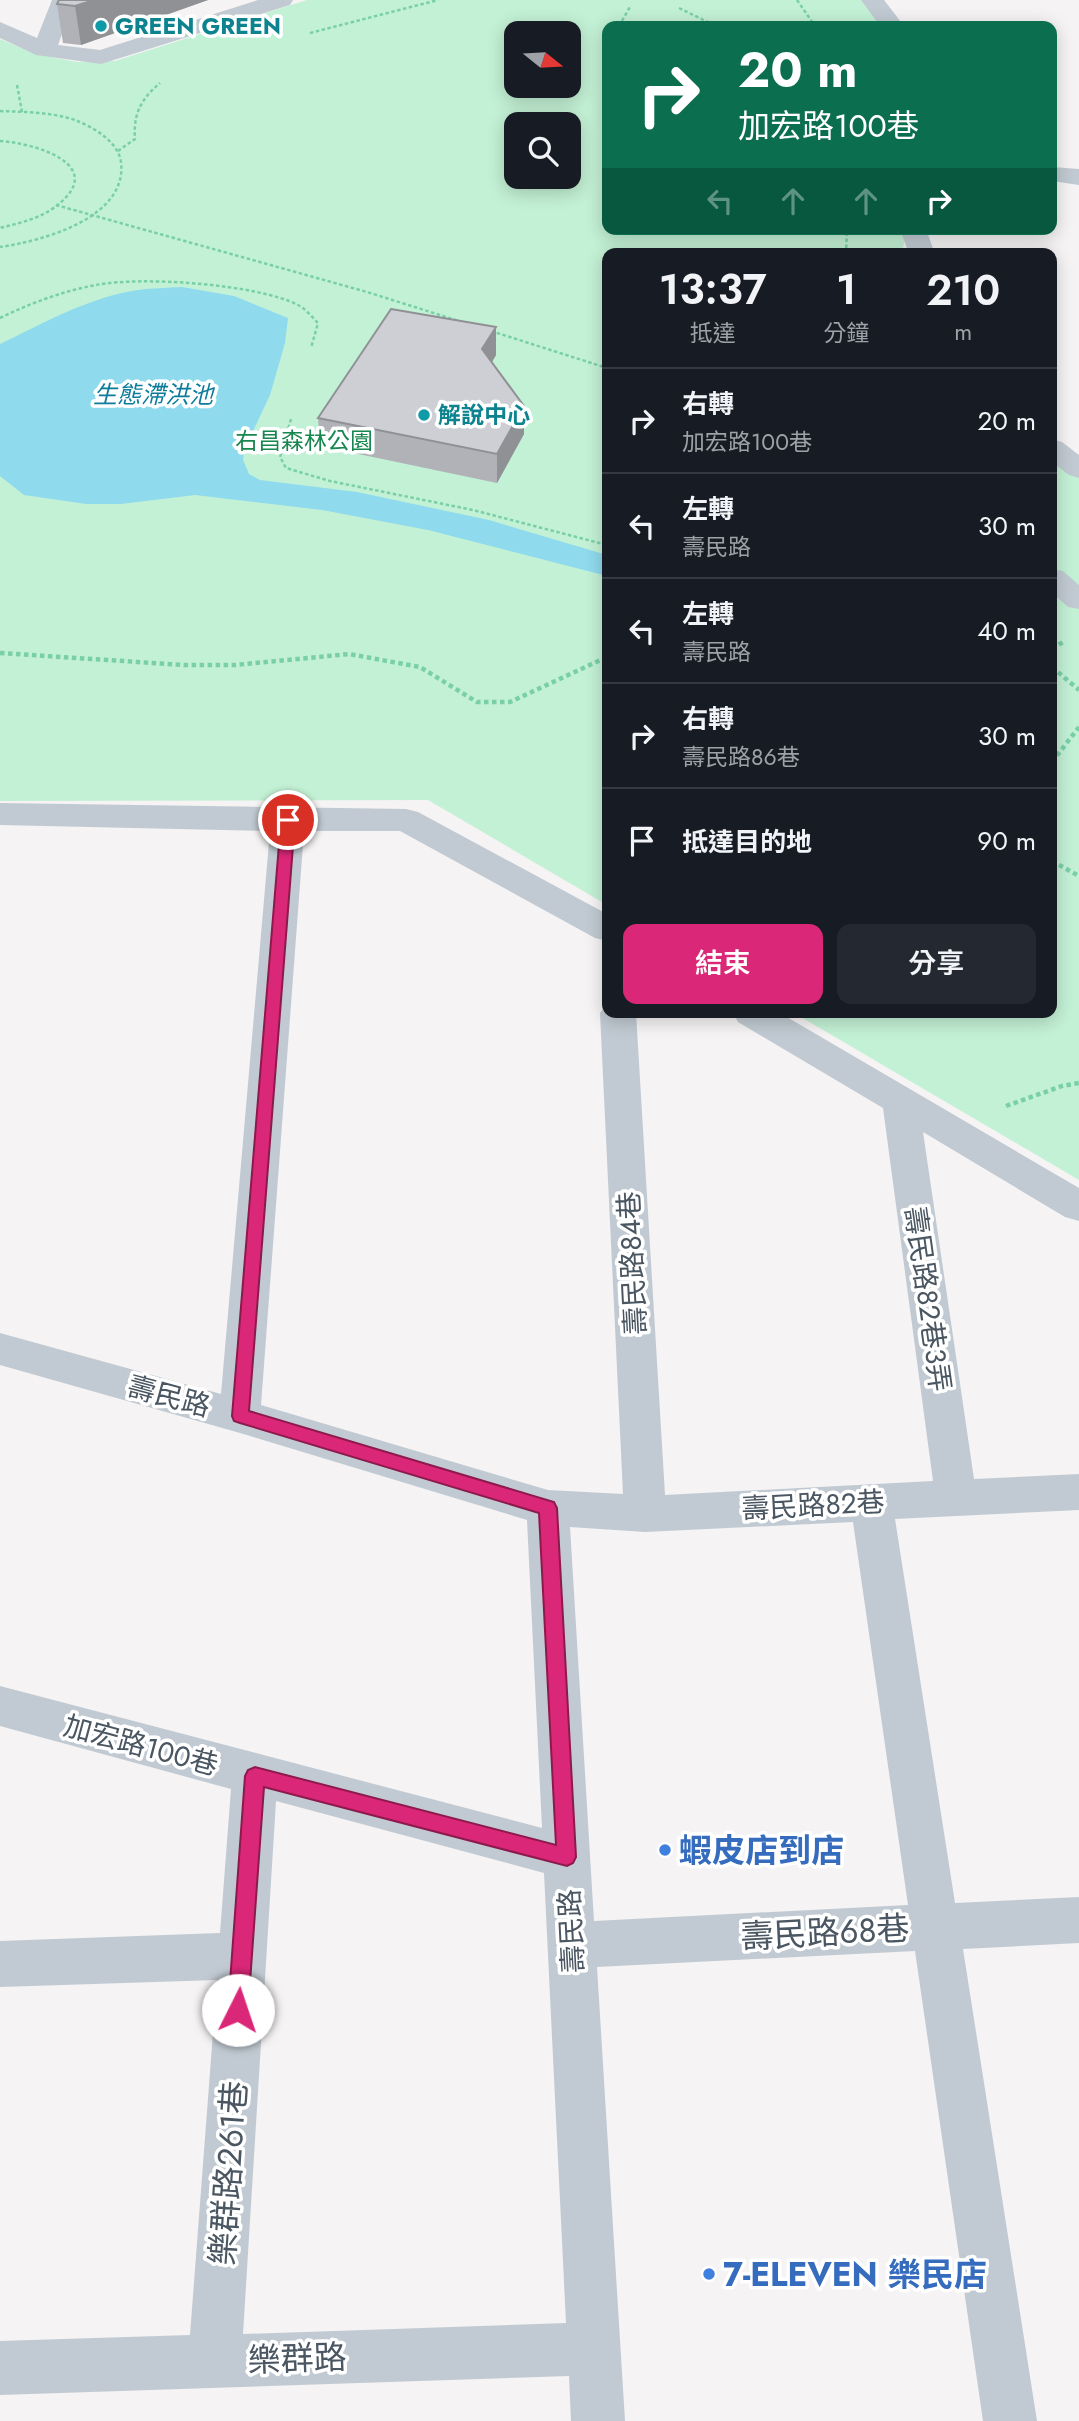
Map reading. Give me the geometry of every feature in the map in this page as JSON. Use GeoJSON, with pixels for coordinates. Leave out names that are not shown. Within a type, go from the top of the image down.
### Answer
{"type":"FeatureCollection","features":[{"type":"Feature","properties":{"kind":"street"},"geometry":{"type":"LineString","coordinates":[[44,50],[62,0]]}},
{"type":"Feature","properties":{"kind":"street"},"geometry":{"type":"LineString","coordinates":[[0,29],[44,50],[101,57],[282,0]]}},
{"type":"Feature","properties":{"kind":"street"},"geometry":{"type":"LineString","coordinates":[[872,0],[888,21]]}},
{"type":"Feature","properties":{"kind":"street"},"geometry":{"type":"LineString","coordinates":[[1057,175],[1079,177]]}},
{"type":"Feature","properties":{"kind":"street"},"geometry":{"type":"LineString","coordinates":[[1057,453],[1079,468]]}},
{"type":"Feature","properties":{"kind":"street"},"geometry":{"type":"LineString","coordinates":[[1057,582],[1079,600]]}},
{"type":"Feature","properties":{"kind":"street"},"geometry":{"type":"LineString","coordinates":[[0,814],[406,820],[602,926]]}},
{"type":"Feature","properties":{"kind":"street"},"geometry":{"type":"LineString","coordinates":[[240,1416],[288,820]]}},
{"type":"Feature","properties":{"kind":"street","name":"壽民路84巷"},"geometry":{"type":"LineString","coordinates":[[618,1018],[645,1514]]}},
{"type":"Feature","properties":{"kind":"street"},"geometry":{"type":"LineString","coordinates":[[760,1018],[1079,1206]]}},
{"type":"Feature","properties":{"kind":"street","name":"壽民路82巷3弄"},"geometry":{"type":"LineString","coordinates":[[900,1100],[956,1497]]}},
{"type":"Feature","properties":{"kind":"street","name":"壽民路"},"geometry":{"type":"LineString","coordinates":[[4,1358],[240,1416],[548,1508],[598,2421]]}},
{"type":"Feature","properties":{"kind":"street","name":"壽民路82巷"},"geometry":{"type":"LineString","coordinates":[[548,1508],[645,1514],[1079,1492]]}},
{"type":"Feature","properties":{"kind":"street"},"geometry":{"type":"LineString","coordinates":[[871,1502],[1010,2421]]}},
{"type":"Feature","properties":{"kind":"street","name":"加宏路100巷"},"geometry":{"type":"LineString","coordinates":[[0,1706],[567,1857]]}},
{"type":"Feature","properties":{"kind":"street","name":"樂群路261巷"},"geometry":{"type":"LineString","coordinates":[[215,2361],[255,1776]]}},
{"type":"Feature","properties":{"kind":"street","name":"壽民路68巷"},"geometry":{"type":"LineString","coordinates":[[571,1945],[1079,1920]]}},
{"type":"Feature","properties":{"kind":"street"},"geometry":{"type":"LineString","coordinates":[[0,1964],[242,1956]]}},
{"type":"Feature","properties":{"kind":"street","name":"樂群路"},"geometry":{"type":"LineString","coordinates":[[0,2368],[593,2349]]}},
{"type":"Feature","properties":{"kind":"path"},"geometry":{"type":"LineString","coordinates":[[303,35],[438,0]]}},
{"type":"Feature","properties":{"kind":"path"},"geometry":{"type":"LineString","coordinates":[[797,0],[812,21]]}},
{"type":"Feature","properties":{"kind":"path"},"geometry":{"type":"LineString","coordinates":[[622,21],[631,5]]}},
{"type":"Feature","properties":{"kind":"path"},"geometry":{"type":"LineString","coordinates":[[679,8],[706,21]]}},
{"type":"Feature","properties":{"kind":"path"},"geometry":{"type":"LineString","coordinates":[[118,151],[135,139],[133,121],[144,95],[163,80]]}},
{"type":"Feature","properties":{"kind":"path"},"geometry":{"type":"LineString","coordinates":[[0,111],[38,112],[74,120],[101,134],[118,151],[124,172],[117,193],[91,216],[61,233],[0,247]]}},
{"type":"Feature","properties":{"kind":"path"},"geometry":{"type":"LineString","coordinates":[[0,141],[37,145],[57,153],[70,166],[74,180],[67,195],[56,205],[28,221],[0,228]]}},
{"type":"Feature","properties":{"kind":"path"},"geometry":{"type":"LineString","coordinates":[[56,205],[367,292],[460,321]]}},
{"type":"Feature","properties":{"kind":"path"},"geometry":{"type":"LineString","coordinates":[[0,318],[22,307],[70,291],[113,282],[209,287],[251,293],[299,306],[318,323],[311,348]]}},
{"type":"Feature","properties":{"kind":"path"},"geometry":{"type":"LineString","coordinates":[[487,330],[602,366]]}},
{"type":"Feature","properties":{"kind":"path"},"geometry":{"type":"LineString","coordinates":[[291,419],[280,457],[286,468],[330,481],[472,510],[602,544]]}},
{"type":"Feature","properties":{"kind":"path"},"geometry":{"type":"LineString","coordinates":[[0,653],[184,665],[235,665],[349,654],[420,667],[477,702],[510,702],[602,659]]}},
{"type":"Feature","properties":{"kind":"path"},"geometry":{"type":"LineString","coordinates":[[1057,671],[1079,690]]}},
{"type":"Feature","properties":{"kind":"path"},"geometry":{"type":"LineString","coordinates":[[1057,756],[1079,727]]}},
{"type":"Feature","properties":{"kind":"path"},"geometry":{"type":"LineString","coordinates":[[1057,864],[1079,876]]}},
{"type":"Feature","properties":{"kind":"green space","name":"右昌森林公園"},"geometry":{"type":"Polygon","coordinates":[[[307,0],[876,0],[890,21],[602,21],[602,235],[906,235],[903,248],[602,248],[602,902],[428,800],[0,801],[0,39],[35,54],[77,62],[115,61],[307,0]]]}},
{"type":"Feature","properties":{"kind":"green space"},"geometry":{"type":"Polygon","coordinates":[[[1057,454],[1079,469],[1079,1180],[803,1018],[1057,1018],[1057,454]]]}},
{"type":"Feature","properties":{"kind":"water","name":"生態滯洪池"},"geometry":{"type":"Polygon","coordinates":[[[182,287],[234,296],[288,318],[285,343],[270,395],[245,448],[243,460],[249,474],[260,480],[357,492],[489,520],[602,554],[602,575],[428,530],[322,510],[195,495],[121,504],[86,504],[24,495],[0,476],[0,344],[102,298],[138,290],[182,287]]]}},
{"type":"Feature","properties":{"kind":"building"},"geometry":{"type":"Polygon","coordinates":[[[59,0],[94,0],[75,6],[57,4],[59,0]]]}},
{"type":"Feature","properties":{"kind":"building","name":"解說中心"},"geometry":{"type":"Polygon","coordinates":[[[391,309],[496,327],[482,349],[524,406],[497,454],[318,418],[391,309]]]}},
{"type":"Feature","properties":{"kind":"place","name":"GREEN GREEN"},"geometry":{"type":"Point","coordinates":[101,26]}},
{"type":"Feature","properties":{"kind":"place","name":"解說中心"},"geometry":{"type":"Point","coordinates":[424,415]}},
{"type":"Feature","properties":{"kind":"place","name":"蝦皮店到店"},"geometry":{"type":"Point","coordinates":[665,1850]}},
{"type":"Feature","properties":{"kind":"place","name":"7-ELEVEN 樂民店"},"geometry":{"type":"Point","coordinates":[709,2274]}},
{"type":"Feature","properties":{"kind":"route"},"geometry":{"type":"LineString","coordinates":[[238,2010],[255,1776],[567,1857],[548,1508],[240,1416],[288,820]]}}]}
